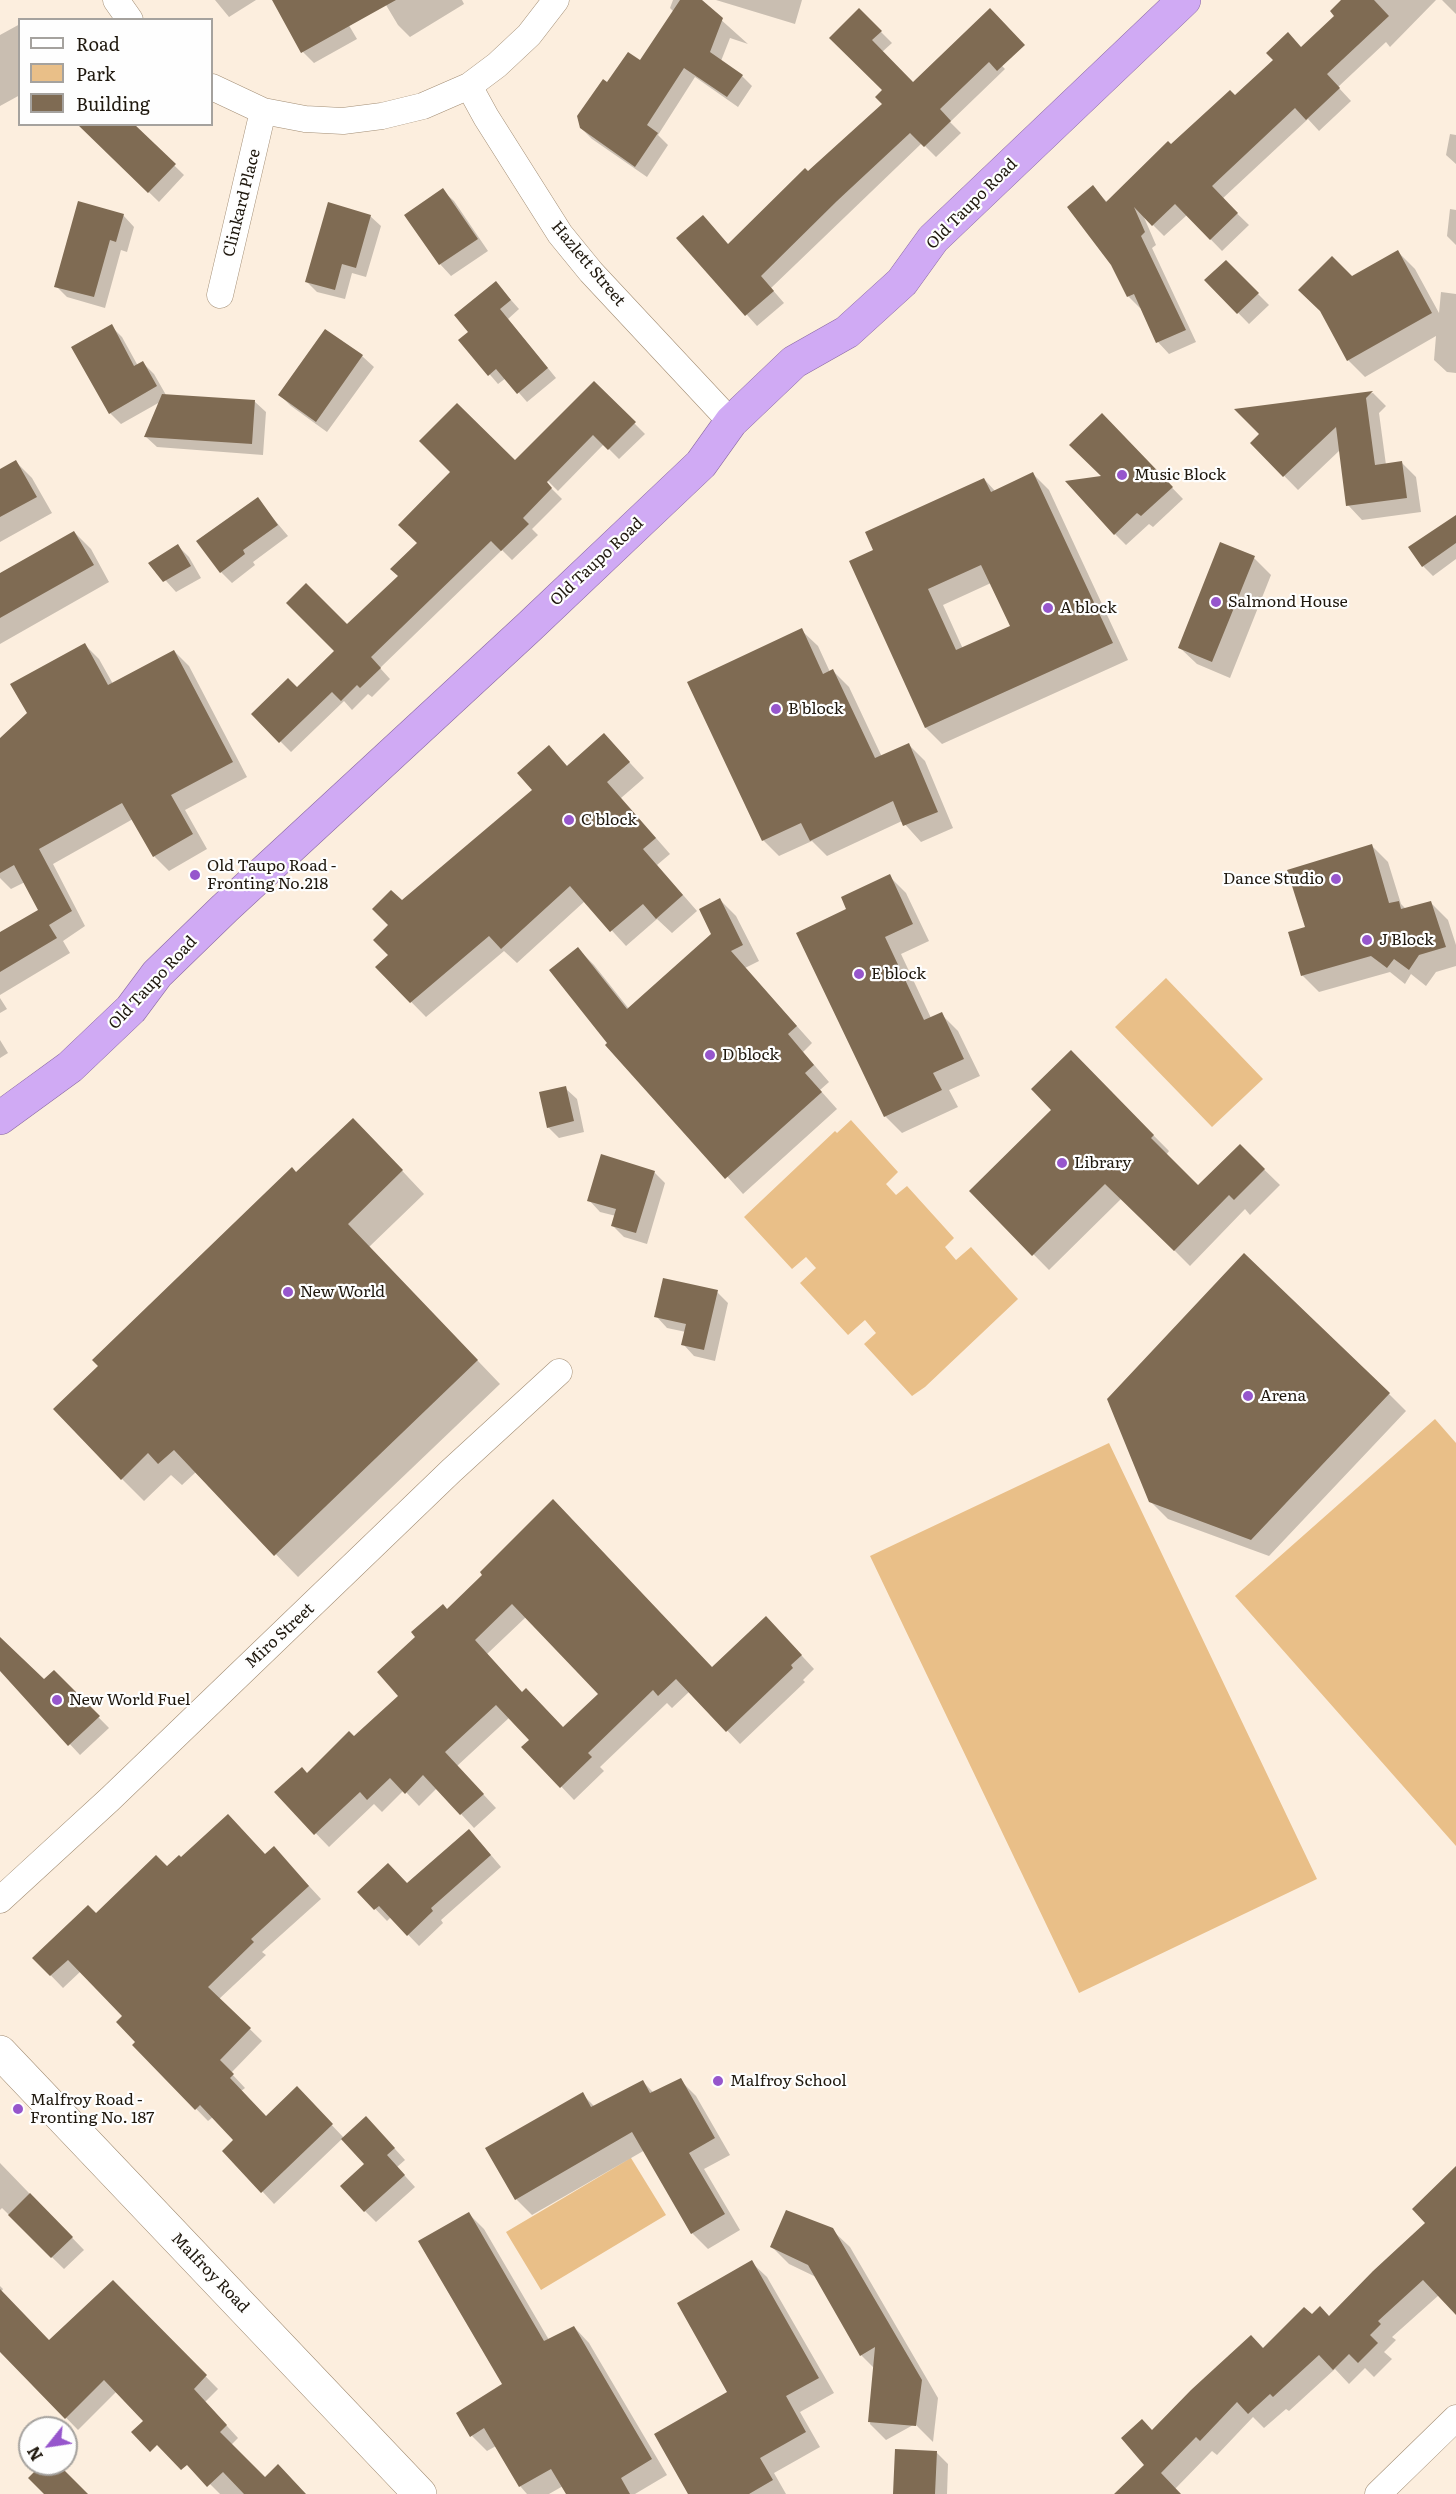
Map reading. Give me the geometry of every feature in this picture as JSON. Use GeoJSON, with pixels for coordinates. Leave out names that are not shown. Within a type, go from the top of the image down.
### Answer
{"type":"FeatureCollection","features":[{"type":"Feature","properties":{"kind":"highway","name":"Old Taupo Road"},"geometry":{"type":"LineString","coordinates":[[0,1118],[70,1067],[124,1016],[157,974],[225,908],[528,628],[700,464],[731,422],[794,362],[847,332],[894,290],[933,239],[1184,0]]}},
{"type":"Feature","properties":{"kind":"main road","name":"Malfroy Road"},"geometry":{"type":"LineString","coordinates":[[0,2052],[420,2494]]}},
{"type":"Feature","properties":{"kind":"street"},"geometry":{"type":"LineString","coordinates":[[116,0],[129,18]]}},
{"type":"Feature","properties":{"kind":"street"},"geometry":{"type":"LineString","coordinates":[[213,87],[263,111],[314,120],[382,116],[423,106],[469,86],[497,65],[529,35],[556,0]]}},
{"type":"Feature","properties":{"kind":"street","name":"Hazlett Street"},"geometry":{"type":"LineString","coordinates":[[469,86],[560,234],[591,272],[731,422]]}},
{"type":"Feature","properties":{"kind":"street","name":"Clinkard Place"},"geometry":{"type":"LineString","coordinates":[[220,295],[263,111]]}},
{"type":"Feature","properties":{"kind":"street","name":"Miro Street"},"geometry":{"type":"LineString","coordinates":[[0,1900],[110,1799],[451,1471],[559,1372]]}},
{"type":"Feature","properties":{"kind":"street"},"geometry":{"type":"LineString","coordinates":[[1378,2494],[1456,2418]]}},
{"type":"Feature","properties":{"kind":"green space"},"geometry":{"type":"Polygon","coordinates":[[[1166,978],[1263,1079],[1212,1127],[1115,1027],[1166,978]]]}},
{"type":"Feature","properties":{"kind":"green space"},"geometry":{"type":"Polygon","coordinates":[[[851,1120],[898,1172],[886,1184],[896,1195],[907,1186],[954,1238],[945,1247],[956,1260],[971,1247],[1018,1299],[925,1387],[912,1396],[864,1344],[876,1333],[865,1320],[848,1335],[800,1283],[816,1268],[806,1257],[792,1269],[744,1217],[835,1131],[837,1133],[851,1120]]]}},
{"type":"Feature","properties":{"kind":"green space"},"geometry":{"type":"Polygon","coordinates":[[[1435,1419],[1456,1443],[1456,1846],[1235,1596],[1435,1419]]]}},
{"type":"Feature","properties":{"kind":"green space"},"geometry":{"type":"Polygon","coordinates":[[[1109,1443],[1317,1879],[1079,1993],[870,1556],[1109,1443]]]}},
{"type":"Feature","properties":{"kind":"green space"},"geometry":{"type":"Polygon","coordinates":[[[631,2158],[666,2215],[541,2290],[506,2232],[631,2158]]]}},
{"type":"Feature","properties":{"kind":"building"},"geometry":{"type":"Polygon","coordinates":[[[272,0],[396,0],[301,53],[272,0]]]}},
{"type":"Feature","properties":{"kind":"building"},"geometry":{"type":"Polygon","coordinates":[[[680,0],[702,0],[723,18],[710,52],[743,75],[727,97],[684,68],[647,125],[658,133],[635,167],[580,128],[577,116],[603,79],[607,82],[628,52],[640,60],[680,0]]]}},
{"type":"Feature","properties":{"kind":"building"},"geometry":{"type":"Polygon","coordinates":[[[1341,0],[1374,0],[1389,16],[1327,74],[1340,88],[1306,120],[1295,108],[1212,186],[1238,213],[1210,240],[1175,204],[1152,226],[1134,207],[1145,232],[1141,236],[1186,330],[1156,343],[1134,294],[1127,297],[1111,265],[1067,207],[1093,185],[1106,202],[1168,141],[1171,144],[1230,90],[1235,95],[1273,60],[1266,53],[1288,32],[1301,47],[1334,16],[1330,11],[1341,0]]]}},
{"type":"Feature","properties":{"kind":"building"},"geometry":{"type":"Polygon","coordinates":[[[859,8],[882,31],[872,40],[913,82],[990,8],[1025,45],[997,71],[989,62],[940,109],[951,121],[924,147],[910,133],[837,201],[761,276],[774,291],[745,316],[676,238],[703,215],[728,244],[805,168],[808,171],[882,104],[875,97],[882,90],[829,38],[859,8]]]}},
{"type":"Feature","properties":{"kind":"building"},"geometry":{"type":"Polygon","coordinates":[[[79,126],[136,126],[176,164],[148,193],[79,126]]]}},
{"type":"Feature","properties":{"kind":"building"},"geometry":{"type":"Polygon","coordinates":[[[443,188],[478,239],[439,265],[404,215],[443,188]]]}},
{"type":"Feature","properties":{"kind":"building"},"geometry":{"type":"Polygon","coordinates":[[[78,201],[124,214],[116,242],[110,240],[94,297],[54,287],[78,201]]]}},
{"type":"Feature","properties":{"kind":"building"},"geometry":{"type":"Polygon","coordinates":[[[328,202],[371,215],[356,268],[342,264],[335,290],[305,282],[328,202]]]}},
{"type":"Feature","properties":{"kind":"building"},"geometry":{"type":"Polygon","coordinates":[[[1398,250],[1432,313],[1347,361],[1320,311],[1298,290],[1332,256],[1352,276],[1398,250]]]}},
{"type":"Feature","properties":{"kind":"building"},"geometry":{"type":"Polygon","coordinates":[[[1226,260],[1259,293],[1237,314],[1204,280],[1226,260]]]}},
{"type":"Feature","properties":{"kind":"building"},"geometry":{"type":"Polygon","coordinates":[[[496,281],[511,300],[500,309],[548,368],[517,394],[496,369],[488,376],[458,340],[468,332],[454,315],[496,281]]]}},
{"type":"Feature","properties":{"kind":"building"},"geometry":{"type":"Polygon","coordinates":[[[112,324],[134,366],[143,361],[157,386],[109,414],[71,347],[112,324]]]}},
{"type":"Feature","properties":{"kind":"building"},"geometry":{"type":"Polygon","coordinates":[[[325,329],[363,355],[316,422],[278,395],[325,329]]]}},
{"type":"Feature","properties":{"kind":"building"},"geometry":{"type":"Polygon","coordinates":[[[594,381],[636,422],[608,450],[593,435],[547,482],[552,488],[523,518],[529,524],[501,551],[491,541],[371,657],[381,668],[360,688],[357,685],[341,701],[332,692],[279,743],[251,714],[288,678],[297,687],[334,651],[286,603],[306,583],[347,624],[398,576],[390,569],[417,543],[398,525],[450,472],[419,441],[457,403],[515,460],[594,381]]]}},
{"type":"Feature","properties":{"kind":"building"},"geometry":{"type":"Polygon","coordinates":[[[1373,391],[1366,398],[1375,465],[1402,461],[1407,498],[1346,506],[1336,427],[1283,477],[1250,443],[1259,434],[1234,409],[1373,391]]]}},
{"type":"Feature","properties":{"kind":"building"},"geometry":{"type":"Polygon","coordinates":[[[162,394],[255,400],[252,444],[144,437],[162,394]]]}},
{"type":"Feature","properties":{"kind":"building","name":"Music Block"},"geometry":{"type":"Polygon","coordinates":[[[1102,413],[1173,487],[1141,516],[1137,513],[1114,535],[1065,481],[1101,476],[1069,445],[1102,413]]]}},
{"type":"Feature","properties":{"kind":"building"},"geometry":{"type":"Polygon","coordinates":[[[16,460],[37,497],[0,517],[0,469],[16,460]]]}},
{"type":"Feature","properties":{"kind":"building","name":"A block"},"geometry":{"type":"Polygon","coordinates":[[[1033,472],[1113,643],[925,728],[849,561],[873,550],[865,532],[984,478],[991,492],[1033,472]],[[981,565],[928,589],[956,650],[1010,626],[981,565]]]}},
{"type":"Feature","properties":{"kind":"building"},"geometry":{"type":"Polygon","coordinates":[[[258,497],[278,525],[243,550],[245,554],[220,573],[196,541],[258,497]]]}},
{"type":"Feature","properties":{"kind":"building"},"geometry":{"type":"Polygon","coordinates":[[[1456,515],[1456,543],[1422,567],[1408,547],[1456,515]]]}},
{"type":"Feature","properties":{"kind":"building"},"geometry":{"type":"Polygon","coordinates":[[[74,531],[94,565],[0,618],[0,573],[74,531]]]}},
{"type":"Feature","properties":{"kind":"building","name":"Salmond House"},"geometry":{"type":"Polygon","coordinates":[[[1220,542],[1255,556],[1212,662],[1178,648],[1220,542]]]}},
{"type":"Feature","properties":{"kind":"building"},"geometry":{"type":"Polygon","coordinates":[[[178,544],[191,566],[163,582],[148,563],[178,544]]]}},
{"type":"Feature","properties":{"kind":"building","name":"B block"},"geometry":{"type":"Polygon","coordinates":[[[802,628],[823,674],[833,669],[875,758],[909,743],[938,812],[903,826],[893,801],[810,841],[801,823],[762,841],[687,682],[802,628]]]}},
{"type":"Feature","properties":{"kind":"building"},"geometry":{"type":"Polygon","coordinates":[[[85,643],[108,685],[174,650],[233,762],[171,795],[193,834],[153,857],[122,803],[39,849],[72,911],[49,925],[57,938],[0,972],[0,932],[38,910],[14,865],[0,873],[0,738],[27,713],[10,684],[85,643]]]}},
{"type":"Feature","properties":{"kind":"building"},"geometry":{"type":"Polygon","coordinates":[[[604,733],[630,762],[607,782],[656,838],[643,849],[683,895],[656,919],[643,904],[610,932],[570,886],[501,949],[489,936],[410,1003],[375,967],[388,955],[373,940],[388,925],[372,909],[391,890],[402,900],[532,790],[517,773],[549,745],[567,766],[604,733]]]}},
{"type":"Feature","properties":{"kind":"building"},"geometry":{"type":"Polygon","coordinates":[[[1372,844],[1389,903],[1399,901],[1401,909],[1431,901],[1446,947],[1419,955],[1409,970],[1394,959],[1387,968],[1371,956],[1301,976],[1288,932],[1305,927],[1287,870],[1372,844]]]}},
{"type":"Feature","properties":{"kind":"building","name":"E block"},"geometry":{"type":"Polygon","coordinates":[[[890,874],[913,924],[885,937],[924,1020],[942,1012],[964,1059],[933,1073],[942,1090],[884,1117],[796,933],[846,909],[841,897],[890,874]]]}},
{"type":"Feature","properties":{"kind":"building","name":"D block"},"geometry":{"type":"Polygon","coordinates":[[[720,898],[743,945],[731,951],[797,1026],[788,1034],[814,1065],[805,1073],[822,1092],[725,1179],[605,1045],[607,1043],[549,970],[578,947],[627,1009],[711,934],[699,909],[720,898]]]}},
{"type":"Feature","properties":{"kind":"building","name":"Library"},"geometry":{"type":"Polygon","coordinates":[[[1071,1050],[1154,1135],[1151,1138],[1198,1185],[1240,1144],[1265,1169],[1234,1200],[1229,1195],[1174,1251],[1105,1184],[1032,1256],[969,1191],[1051,1110],[1031,1089],[1071,1050]]]}},
{"type":"Feature","properties":{"kind":"building"},"geometry":{"type":"Polygon","coordinates":[[[566,1086],[574,1121],[547,1128],[539,1092],[566,1086]]]}},
{"type":"Feature","properties":{"kind":"building","name":"New World"},"geometry":{"type":"Polygon","coordinates":[[[353,1118],[403,1170],[348,1224],[478,1360],[274,1556],[174,1450],[158,1464],[148,1453],[121,1480],[53,1409],[98,1366],[92,1360],[292,1167],[296,1172],[353,1118]]]}},
{"type":"Feature","properties":{"kind":"building"},"geometry":{"type":"Polygon","coordinates":[[[601,1154],[655,1171],[636,1233],[611,1226],[616,1209],[587,1201],[601,1154]]]}},
{"type":"Feature","properties":{"kind":"building","name":"Arena"},"geometry":{"type":"Polygon","coordinates":[[[1244,1253],[1390,1393],[1251,1540],[1149,1502],[1107,1399],[1244,1253]]]}},
{"type":"Feature","properties":{"kind":"building"},"geometry":{"type":"Polygon","coordinates":[[[663,1278],[718,1290],[704,1350],[681,1345],[686,1324],[654,1317],[663,1278]]]}},
{"type":"Feature","properties":{"kind":"building"},"geometry":{"type":"Polygon","coordinates":[[[553,1499],[712,1667],[766,1616],[802,1655],[791,1665],[793,1668],[726,1732],[676,1679],[658,1696],[653,1690],[588,1753],[592,1757],[560,1788],[521,1747],[529,1740],[496,1705],[445,1752],[484,1794],[460,1815],[423,1775],[405,1794],[390,1778],[367,1800],[360,1792],[314,1835],[274,1792],[302,1767],[307,1773],[349,1731],[354,1736],[398,1696],[377,1672],[415,1637],[411,1632],[443,1604],[447,1609],[482,1575],[480,1572],[553,1499]],[[512,1604],[475,1640],[522,1692],[526,1688],[563,1727],[598,1694],[512,1604]]]}},
{"type":"Feature","properties":{"kind":"building"},"geometry":{"type":"Polygon","coordinates":[[[0,1637],[44,1679],[54,1670],[100,1716],[68,1746],[0,1671],[0,1637]]]}},
{"type":"Feature","properties":{"kind":"building"},"geometry":{"type":"Polygon","coordinates":[[[228,1814],[265,1854],[274,1846],[309,1886],[251,1939],[254,1942],[208,1987],[251,2028],[220,2060],[234,2074],[230,2078],[266,2116],[297,2086],[333,2124],[261,2193],[222,2151],[233,2140],[200,2105],[195,2110],[132,2045],[135,2042],[116,2022],[122,2016],[68,1960],[50,1976],[32,1958],[88,1905],[96,1913],[156,1855],[167,1866],[179,1855],[181,1857],[228,1814]]]}},
{"type":"Feature","properties":{"kind":"building"},"geometry":{"type":"Polygon","coordinates":[[[469,1829],[491,1855],[431,1908],[433,1911],[407,1936],[379,1906],[374,1910],[357,1892],[388,1863],[407,1883],[469,1829]]]}},
{"type":"Feature","properties":{"kind":"building"},"geometry":{"type":"Polygon","coordinates":[[[681,2078],[715,2138],[689,2153],[725,2214],[691,2234],[632,2132],[515,2200],[485,2148],[583,2092],[591,2107],[643,2080],[650,2093],[681,2078]]]}},
{"type":"Feature","properties":{"kind":"building"},"geometry":{"type":"Polygon","coordinates":[[[366,2116],[395,2148],[387,2155],[405,2175],[364,2212],[340,2186],[364,2164],[341,2139],[366,2116]]]}},
{"type":"Feature","properties":{"kind":"building"},"geometry":{"type":"Polygon","coordinates":[[[1456,2166],[1456,2315],[1423,2280],[1378,2321],[1381,2324],[1370,2335],[1378,2343],[1358,2363],[1349,2354],[1333,2370],[1319,2355],[1273,2397],[1270,2394],[1248,2414],[1237,2402],[1200,2441],[1196,2437],[1161,2473],[1181,2494],[1114,2494],[1144,2465],[1121,2438],[1142,2419],[1152,2430],[1191,2390],[1251,2335],[1263,2348],[1304,2307],[1312,2314],[1320,2306],[1329,2316],[1425,2223],[1412,2209],[1456,2166]]]}},
{"type":"Feature","properties":{"kind":"building"},"geometry":{"type":"Polygon","coordinates":[[[30,2193],[73,2237],[51,2258],[8,2215],[30,2193]]]}},
{"type":"Feature","properties":{"kind":"building"},"geometry":{"type":"Polygon","coordinates":[[[786,2210],[833,2228],[922,2380],[916,2426],[868,2422],[875,2347],[860,2356],[808,2265],[770,2247],[786,2210]]]}},
{"type":"Feature","properties":{"kind":"building"},"geometry":{"type":"Polygon","coordinates":[[[469,2212],[544,2341],[574,2326],[652,2459],[621,2478],[630,2494],[566,2494],[551,2469],[519,2487],[484,2428],[470,2437],[456,2413],[502,2384],[418,2241],[469,2212]]]}},
{"type":"Feature","properties":{"kind":"building"},"geometry":{"type":"Polygon","coordinates":[[[752,2260],[819,2378],[786,2396],[806,2432],[760,2458],[773,2480],[749,2494],[688,2494],[654,2434],[727,2392],[677,2303],[752,2260]]]}},
{"type":"Feature","properties":{"kind":"building"},"geometry":{"type":"Polygon","coordinates":[[[113,2280],[207,2375],[194,2389],[227,2425],[220,2432],[265,2477],[278,2464],[306,2494],[244,2494],[223,2472],[207,2487],[187,2465],[181,2470],[157,2445],[150,2452],[131,2432],[143,2421],[104,2380],[68,2416],[62,2416],[0,2352],[0,2289],[49,2340],[113,2280]]]}},
{"type":"Feature","properties":{"kind":"building"},"geometry":{"type":"Polygon","coordinates":[[[895,2449],[937,2451],[935,2494],[893,2494],[895,2449]]]}},
{"type":"Feature","properties":{"kind":"building"},"geometry":{"type":"Polygon","coordinates":[[[30,2476],[70,2476],[88,2494],[44,2494],[28,2478],[30,2476]]]}},
{"type":"Feature","properties":{"kind":"place","name":"Music Block"},"geometry":{"type":"Point","coordinates":[1122,475]}},
{"type":"Feature","properties":{"kind":"place","name":"Salmond House"},"geometry":{"type":"Point","coordinates":[1216,602]}},
{"type":"Feature","properties":{"kind":"place","name":"A block"},"geometry":{"type":"Point","coordinates":[1048,608]}},
{"type":"Feature","properties":{"kind":"place","name":"B block"},"geometry":{"type":"Point","coordinates":[776,709]}},
{"type":"Feature","properties":{"kind":"place","name":"C block"},"geometry":{"type":"Point","coordinates":[569,820]}},
{"type":"Feature","properties":{"kind":"place","name":"Old Taupo Road - Fronting No.218"},"geometry":{"type":"Point","coordinates":[195,875]}},
{"type":"Feature","properties":{"kind":"place","name":"Dance Studio"},"geometry":{"type":"Point","coordinates":[1336,879]}},
{"type":"Feature","properties":{"kind":"place","name":"J Block"},"geometry":{"type":"Point","coordinates":[1367,940]}},
{"type":"Feature","properties":{"kind":"place","name":"E block"},"geometry":{"type":"Point","coordinates":[859,974]}},
{"type":"Feature","properties":{"kind":"place","name":"D block"},"geometry":{"type":"Point","coordinates":[710,1055]}},
{"type":"Feature","properties":{"kind":"place","name":"Library"},"geometry":{"type":"Point","coordinates":[1062,1163]}},
{"type":"Feature","properties":{"kind":"place","name":"New World"},"geometry":{"type":"Point","coordinates":[288,1292]}},
{"type":"Feature","properties":{"kind":"place","name":"Arena"},"geometry":{"type":"Point","coordinates":[1248,1396]}},
{"type":"Feature","properties":{"kind":"place","name":"New World Fuel"},"geometry":{"type":"Point","coordinates":[57,1700]}},
{"type":"Feature","properties":{"kind":"place","name":"Malfroy School"},"geometry":{"type":"Point","coordinates":[718,2081]}},
{"type":"Feature","properties":{"kind":"place","name":"Malfroy Road - Fronting No. 187"},"geometry":{"type":"Point","coordinates":[18,2109]}}]}
